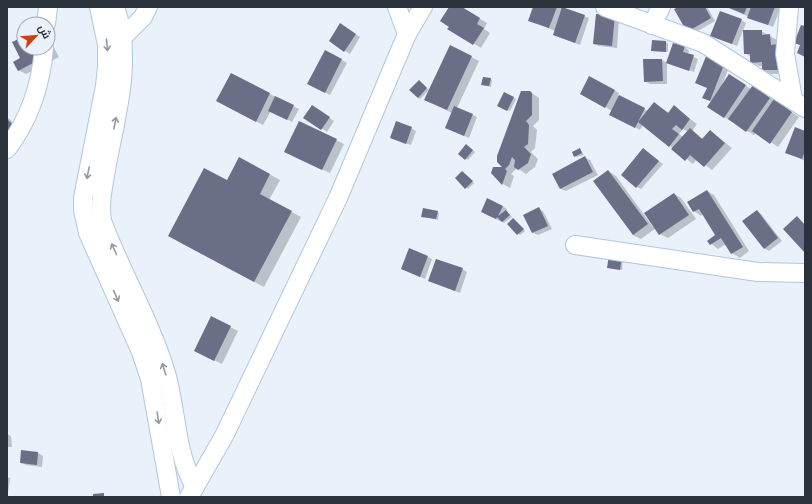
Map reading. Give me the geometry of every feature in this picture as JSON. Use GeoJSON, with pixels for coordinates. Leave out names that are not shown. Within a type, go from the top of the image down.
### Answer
{"type":"FeatureCollection","features":[{"type":"Feature","properties":{"kind":"street"},"geometry":{"type":"LineString","coordinates":[[99,7],[107,45],[108,66],[83,198],[83,210],[88,233],[141,352],[150,379],[171,497]]}},
{"type":"Feature","properties":{"kind":"street"},"geometry":{"type":"LineString","coordinates":[[115,7],[120,20],[124,66],[100,200],[102,216],[106,231],[161,359],[173,399],[182,458],[192,492]]}},
{"type":"Feature","properties":{"kind":"street"},"geometry":{"type":"LineString","coordinates":[[122,38],[143,17],[148,7]]}},
{"type":"Feature","properties":{"kind":"street"},"geometry":{"type":"LineString","coordinates":[[397,7],[407,34]]}},
{"type":"Feature","properties":{"kind":"street"},"geometry":{"type":"LineString","coordinates":[[192,492],[224,436],[338,198],[407,34],[423,7]]}},
{"type":"Feature","properties":{"kind":"street"},"geometry":{"type":"LineString","coordinates":[[605,7],[703,43],[799,103]]}},
{"type":"Feature","properties":{"kind":"street"},"geometry":{"type":"LineString","coordinates":[[652,25],[661,7]]}},
{"type":"Feature","properties":{"kind":"street"},"geometry":{"type":"LineString","coordinates":[[789,7],[786,54],[799,103]]}},
{"type":"Feature","properties":{"kind":"street"},"geometry":{"type":"LineString","coordinates":[[7,149],[17,136],[34,99],[42,56]]}},
{"type":"Feature","properties":{"kind":"street"},"geometry":{"type":"LineString","coordinates":[[575,245],[758,272],[805,273]]}},
{"type":"Feature","properties":{"kind":"building"},"geometry":{"type":"Polygon","coordinates":[[[449,7],[462,7],[480,18],[477,24],[484,28],[473,45],[447,29],[449,27],[440,21],[449,7]]]}},
{"type":"Feature","properties":{"kind":"building"},"geometry":{"type":"Polygon","coordinates":[[[533,7],[557,7],[549,28],[528,21],[533,7]]]}},
{"type":"Feature","properties":{"kind":"building"},"geometry":{"type":"Polygon","coordinates":[[[562,7],[585,15],[575,43],[553,35],[562,7]]]}},
{"type":"Feature","properties":{"kind":"building"},"geometry":{"type":"Polygon","coordinates":[[[679,7],[705,7],[711,18],[687,32],[674,9],[679,7]]]}},
{"type":"Feature","properties":{"kind":"building"},"geometry":{"type":"Polygon","coordinates":[[[727,7],[747,7],[744,14],[727,7]]]}},
{"type":"Feature","properties":{"kind":"building"},"geometry":{"type":"Polygon","coordinates":[[[751,7],[775,7],[768,25],[747,18],[751,7]]]}},
{"type":"Feature","properties":{"kind":"building"},"geometry":{"type":"Polygon","coordinates":[[[720,11],[742,19],[732,44],[710,36],[720,11]]]}},
{"type":"Feature","properties":{"kind":"building"},"geometry":{"type":"Polygon","coordinates":[[[596,14],[615,15],[612,46],[593,44],[596,14]]]}},
{"type":"Feature","properties":{"kind":"building"},"geometry":{"type":"Polygon","coordinates":[[[340,23],[356,34],[344,52],[329,41],[340,23]]]}},
{"type":"Feature","properties":{"kind":"building"},"geometry":{"type":"Polygon","coordinates":[[[801,25],[805,26],[805,57],[797,53],[800,45],[794,43],[801,25]]]}},
{"type":"Feature","properties":{"kind":"building"},"geometry":{"type":"Polygon","coordinates":[[[743,30],[762,30],[762,35],[770,34],[771,45],[778,44],[779,70],[762,70],[762,62],[750,63],[750,54],[744,54],[743,30]]]}},
{"type":"Feature","properties":{"kind":"building"},"geometry":{"type":"Polygon","coordinates":[[[16,40],[16,50],[12,42],[16,40]]]}},
{"type":"Feature","properties":{"kind":"building"},"geometry":{"type":"Polygon","coordinates":[[[652,40],[666,41],[666,52],[651,51],[652,40]]]}},
{"type":"Feature","properties":{"kind":"building"},"geometry":{"type":"Polygon","coordinates":[[[673,43],[685,46],[683,52],[694,55],[689,71],[666,63],[673,43]]]}},
{"type":"Feature","properties":{"kind":"building"},"geometry":{"type":"Polygon","coordinates":[[[450,45],[472,56],[447,110],[424,100],[450,45]]]}},
{"type":"Feature","properties":{"kind":"building"},"geometry":{"type":"Polygon","coordinates":[[[325,50],[342,59],[325,93],[307,84],[325,50]]]}},
{"type":"Feature","properties":{"kind":"building"},"geometry":{"type":"Polygon","coordinates":[[[707,54],[725,62],[710,101],[702,98],[707,88],[695,83],[707,54]]]}},
{"type":"Feature","properties":{"kind":"building"},"geometry":{"type":"Polygon","coordinates":[[[19,56],[46,56],[18,71],[13,62],[20,58],[19,56]]]}},
{"type":"Feature","properties":{"kind":"building"},"geometry":{"type":"Polygon","coordinates":[[[643,59],[662,59],[663,81],[644,82],[643,59]]]}},
{"type":"Feature","properties":{"kind":"building"},"geometry":{"type":"Polygon","coordinates":[[[231,73],[270,93],[256,122],[216,101],[231,73]]]}},
{"type":"Feature","properties":{"kind":"building"},"geometry":{"type":"Polygon","coordinates":[[[729,74],[746,85],[724,118],[707,107],[729,74]]]}},
{"type":"Feature","properties":{"kind":"building"},"geometry":{"type":"Polygon","coordinates":[[[589,76],[615,90],[605,108],[580,94],[589,76]]]}},
{"type":"Feature","properties":{"kind":"building"},"geometry":{"type":"Polygon","coordinates":[[[483,77],[491,78],[489,86],[481,85],[483,77]]]}},
{"type":"Feature","properties":{"kind":"building"},"geometry":{"type":"Polygon","coordinates":[[[419,80],[427,88],[418,98],[409,90],[419,80]]]}},
{"type":"Feature","properties":{"kind":"building"},"geometry":{"type":"Polygon","coordinates":[[[753,85],[770,98],[746,132],[728,119],[753,85]]]}},
{"type":"Feature","properties":{"kind":"building"},"geometry":{"type":"Polygon","coordinates":[[[521,91],[530,91],[532,93],[532,115],[526,121],[529,125],[528,144],[524,147],[531,154],[528,163],[518,170],[514,167],[515,160],[512,157],[509,165],[505,169],[507,171],[502,185],[491,173],[493,167],[502,167],[497,162],[497,156],[521,91]]]}},
{"type":"Feature","properties":{"kind":"building"},"geometry":{"type":"Polygon","coordinates":[[[504,92],[514,97],[507,111],[497,106],[504,92]]]}},
{"type":"Feature","properties":{"kind":"building"},"geometry":{"type":"Polygon","coordinates":[[[619,95],[645,108],[635,128],[609,115],[619,95]]]}},
{"type":"Feature","properties":{"kind":"building"},"geometry":{"type":"Polygon","coordinates":[[[275,96],[294,105],[287,120],[268,111],[275,96]]]}},
{"type":"Feature","properties":{"kind":"building"},"geometry":{"type":"Polygon","coordinates":[[[774,99],[792,112],[770,144],[752,131],[774,99]]]}},
{"type":"Feature","properties":{"kind":"building"},"geometry":{"type":"Polygon","coordinates":[[[654,102],[668,113],[674,105],[690,119],[682,130],[676,125],[672,129],[679,134],[669,147],[638,122],[654,102]]]}},
{"type":"Feature","properties":{"kind":"building"},"geometry":{"type":"Polygon","coordinates":[[[312,105],[330,117],[321,130],[303,118],[312,105]]]}},
{"type":"Feature","properties":{"kind":"building"},"geometry":{"type":"Polygon","coordinates":[[[454,106],[473,114],[464,136],[445,128],[454,106]]]}},
{"type":"Feature","properties":{"kind":"building"},"geometry":{"type":"Polygon","coordinates":[[[7,119],[17,129],[7,140],[7,119]]]}},
{"type":"Feature","properties":{"kind":"building"},"geometry":{"type":"Polygon","coordinates":[[[299,121],[337,139],[322,170],[284,152],[299,121]]]}},
{"type":"Feature","properties":{"kind":"building"},"geometry":{"type":"Polygon","coordinates":[[[396,121],[412,127],[406,144],[390,138],[396,121]]]}},
{"type":"Feature","properties":{"kind":"building"},"geometry":{"type":"Polygon","coordinates":[[[795,127],[805,131],[805,151],[802,159],[785,153],[795,127]]]}},
{"type":"Feature","properties":{"kind":"building"},"geometry":{"type":"Polygon","coordinates":[[[690,128],[702,139],[710,130],[725,143],[704,167],[690,155],[685,161],[671,149],[690,128]]]}},
{"type":"Feature","properties":{"kind":"building"},"geometry":{"type":"Polygon","coordinates":[[[466,144],[473,150],[465,160],[458,154],[466,144]]]}},
{"type":"Feature","properties":{"kind":"building"},"geometry":{"type":"Polygon","coordinates":[[[580,148],[582,153],[574,157],[572,152],[580,148]]]}},
{"type":"Feature","properties":{"kind":"building"},"geometry":{"type":"Polygon","coordinates":[[[643,148],[659,161],[636,188],[621,175],[643,148]]]}},
{"type":"Feature","properties":{"kind":"building"},"geometry":{"type":"Polygon","coordinates":[[[585,156],[593,172],[560,189],[552,174],[585,156]]]}},
{"type":"Feature","properties":{"kind":"building"},"geometry":{"type":"Polygon","coordinates":[[[239,157],[270,174],[260,194],[292,211],[254,282],[168,236],[204,168],[227,180],[239,157]]]}},
{"type":"Feature","properties":{"kind":"building"},"geometry":{"type":"Polygon","coordinates":[[[608,170],[648,224],[633,235],[593,181],[608,170]]]}},
{"type":"Feature","properties":{"kind":"building"},"geometry":{"type":"Polygon","coordinates":[[[462,171],[473,181],[465,189],[455,178],[462,171]]]}},
{"type":"Feature","properties":{"kind":"building"},"geometry":{"type":"Polygon","coordinates":[[[707,190],[743,247],[731,254],[721,238],[710,245],[707,241],[715,235],[699,209],[693,212],[687,202],[707,190]]]}},
{"type":"Feature","properties":{"kind":"building"},"geometry":{"type":"Polygon","coordinates":[[[674,193],[689,215],[659,235],[644,213],[674,193]]]}},
{"type":"Feature","properties":{"kind":"building"},"geometry":{"type":"Polygon","coordinates":[[[487,198],[503,206],[498,216],[506,210],[510,215],[502,222],[497,217],[496,219],[481,212],[487,198]]]}},
{"type":"Feature","properties":{"kind":"building"},"geometry":{"type":"Polygon","coordinates":[[[539,207],[548,226],[532,233],[523,215],[539,207]]]}},
{"type":"Feature","properties":{"kind":"building"},"geometry":{"type":"Polygon","coordinates":[[[423,208],[438,211],[436,219],[421,217],[423,208]]]}},
{"type":"Feature","properties":{"kind":"building"},"geometry":{"type":"Polygon","coordinates":[[[757,210],[778,238],[764,249],[742,221],[757,210]]]}},
{"type":"Feature","properties":{"kind":"building"},"geometry":{"type":"Polygon","coordinates":[[[797,216],[805,225],[805,253],[783,229],[797,216]]]}},
{"type":"Feature","properties":{"kind":"building"},"geometry":{"type":"Polygon","coordinates":[[[513,218],[524,229],[517,235],[507,224],[513,218]]]}},
{"type":"Feature","properties":{"kind":"building"},"geometry":{"type":"Polygon","coordinates":[[[409,248],[428,256],[420,277],[401,269],[409,248]]]}},
{"type":"Feature","properties":{"kind":"building"},"geometry":{"type":"Polygon","coordinates":[[[609,254],[622,256],[620,270],[607,268],[609,254]]]}},
{"type":"Feature","properties":{"kind":"building"},"geometry":{"type":"Polygon","coordinates":[[[436,259],[463,268],[455,291],[428,281],[436,259]]]}},
{"type":"Feature","properties":{"kind":"building"},"geometry":{"type":"Polygon","coordinates":[[[211,316],[231,326],[214,361],[194,351],[211,316]]]}},
{"type":"Feature","properties":{"kind":"building"},"geometry":{"type":"Polygon","coordinates":[[[21,450],[38,452],[37,465],[20,463],[21,450]]]}},
{"type":"Feature","properties":{"kind":"building"},"geometry":{"type":"Polygon","coordinates":[[[104,493],[104,497],[93,497],[93,494],[104,493]]]}}]}
